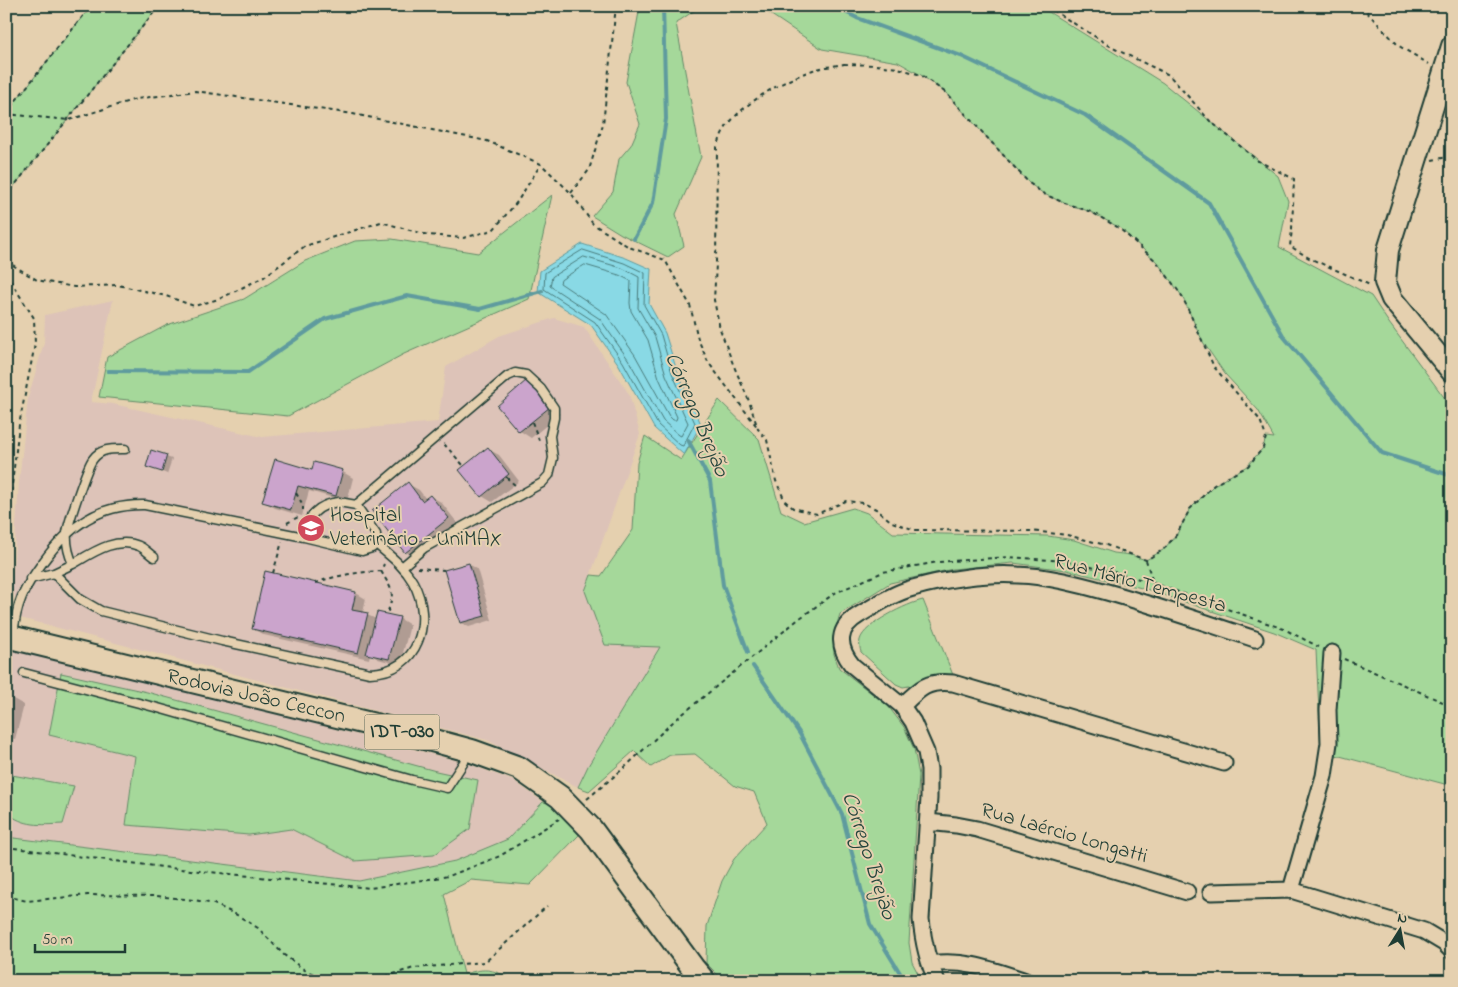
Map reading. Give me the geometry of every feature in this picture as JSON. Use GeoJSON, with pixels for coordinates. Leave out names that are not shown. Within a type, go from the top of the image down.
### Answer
{"type":"FeatureCollection","features":[{"type":"Feature","properties":{"kind":"main road","name":"Rodovia João Ceccon"},"geometry":{"type":"LineString","coordinates":[[9,637],[387,728],[468,749],[519,768],[552,790],[574,810],[600,841],[704,981]]}},
{"type":"Feature","properties":{"kind":"street"},"geometry":{"type":"LineString","coordinates":[[1452,46],[1388,250],[1385,282],[1392,298],[1452,372]]}},
{"type":"Feature","properties":{"kind":"street","name":"Rua Mário Tempesta"},"geometry":{"type":"LineString","coordinates":[[937,981],[922,938],[921,918],[928,822],[929,769],[926,752],[913,722],[902,706],[852,665],[847,658],[841,644],[842,633],[846,626],[854,618],[895,595],[912,588],[964,578],[1018,575],[1070,582],[1139,601],[1255,639]]}},
{"type":"Feature","properties":{"kind":"street"},"geometry":{"type":"LineString","coordinates":[[1291,890],[1324,776],[1329,743],[1328,710],[1332,653]]}},
{"type":"Feature","properties":{"kind":"street"},"geometry":{"type":"LineString","coordinates":[[902,706],[921,688],[932,683],[953,683],[1224,763]]}},
{"type":"Feature","properties":{"kind":"street","name":"Rua Laércio Longatti"},"geometry":{"type":"LineString","coordinates":[[928,822],[976,829],[1187,892]]}},
{"type":"Feature","properties":{"kind":"street"},"geometry":{"type":"LineString","coordinates":[[1211,892],[1291,890],[1424,931],[1444,943],[1452,951]]}},
{"type":"Feature","properties":{"kind":"street"},"geometry":{"type":"LineString","coordinates":[[930,964],[945,962],[967,963],[1026,981]]}},
{"type":"Feature","properties":{"kind":"lane"},"geometry":{"type":"LineString","coordinates":[[356,505],[508,376],[515,373],[526,376],[541,389],[549,400],[554,412],[550,436],[553,458],[552,468],[542,482],[424,548],[403,566]]}},
{"type":"Feature","properties":{"kind":"lane"},"geometry":{"type":"LineString","coordinates":[[73,564],[68,554],[67,533],[87,471],[93,458],[105,449],[125,449]]}},
{"type":"Feature","properties":{"kind":"lane"},"geometry":{"type":"LineString","coordinates":[[9,637],[17,608],[30,579],[51,550],[72,528],[89,518],[113,508],[145,505],[304,537],[362,551],[372,548],[376,544],[376,534],[356,505],[339,502],[321,506],[309,519],[305,527],[304,537]]}},
{"type":"Feature","properties":{"kind":"lane"},"geometry":{"type":"LineString","coordinates":[[30,579],[54,573],[98,550],[119,543],[139,546],[154,557]]}},
{"type":"Feature","properties":{"kind":"lane"},"geometry":{"type":"LineString","coordinates":[[54,573],[80,599],[101,611],[222,641],[370,673],[383,673],[395,669],[406,661],[414,651],[421,632],[423,618],[419,594],[403,566],[376,544]]}},
{"type":"Feature","properties":{"kind":"lane"},"geometry":{"type":"LineString","coordinates":[[24,674],[158,708],[412,780],[447,788],[464,762],[468,749]]}},
{"type":"Feature","properties":{"kind":"path"},"geometry":{"type":"LineString","coordinates":[[6,114],[91,6]]}},
{"type":"Feature","properties":{"kind":"path"},"geometry":{"type":"LineString","coordinates":[[6,196],[159,6]]}},
{"type":"Feature","properties":{"kind":"path"},"geometry":{"type":"LineString","coordinates":[[571,193],[588,170],[603,124],[616,6]]}},
{"type":"Feature","properties":{"kind":"path"},"geometry":{"type":"LineString","coordinates":[[1046,6],[1116,49],[1170,75],[1210,121],[1258,161],[1294,178],[1290,246],[1309,258],[1369,284],[1388,288]]}},
{"type":"Feature","properties":{"kind":"path"},"geometry":{"type":"LineString","coordinates":[[1361,6],[1399,46],[1428,64]]}},
{"type":"Feature","properties":{"kind":"path"},"geometry":{"type":"LineString","coordinates":[[758,429],[749,401],[732,364],[720,329],[714,300],[717,147],[724,130],[742,110],[762,96],[784,83],[814,70],[844,64],[876,65],[898,68],[921,75],[946,92],[1029,183],[1044,194],[1091,212],[1120,228],[1157,262],[1182,296],[1214,367],[1260,420],[1266,437],[1264,448],[1248,466],[1214,485],[1190,509],[1177,534],[1163,550],[1146,560]]}},
{"type":"Feature","properties":{"kind":"path"},"geometry":{"type":"LineString","coordinates":[[6,114],[68,120],[136,99],[195,91],[353,114],[487,141],[540,164],[571,193],[593,224],[629,247],[665,260],[690,305],[698,339],[708,362],[767,440],[776,481],[785,501],[793,508],[817,514],[846,501],[863,503],[876,509],[892,522],[916,530],[1031,531],[1067,535],[1106,545],[1146,560]]}},
{"type":"Feature","properties":{"kind":"path"},"geometry":{"type":"LineString","coordinates":[[6,261],[37,280],[74,287],[118,285],[166,296],[194,306],[219,299],[264,277],[305,246],[380,222],[428,235],[463,238],[492,230],[517,202],[540,164]]}},
{"type":"Feature","properties":{"kind":"path"},"geometry":{"type":"LineString","coordinates":[[6,274],[34,318],[35,344],[19,425],[6,535]]}},
{"type":"Feature","properties":{"kind":"path"},"geometry":{"type":"LineString","coordinates":[[438,436],[464,466]]}},
{"type":"Feature","properties":{"kind":"path"},"geometry":{"type":"LineString","coordinates":[[506,477],[524,493]]}},
{"type":"Feature","properties":{"kind":"path"},"geometry":{"type":"LineString","coordinates":[[381,571],[390,556]]}},
{"type":"Feature","properties":{"kind":"path"},"geometry":{"type":"LineString","coordinates":[[6,846],[170,868],[370,888],[449,876],[500,856],[574,810],[603,787],[674,721],[800,618],[836,593],[883,572],[938,562],[1009,556],[1064,560],[1122,574],[1284,629],[1332,653],[1452,706]]}},
{"type":"Feature","properties":{"kind":"path"},"geometry":{"type":"LineString","coordinates":[[1146,560],[1153,584]]}},
{"type":"Feature","properties":{"kind":"path"},"geometry":{"type":"LineString","coordinates":[[403,566],[444,570]]}},
{"type":"Feature","properties":{"kind":"path"},"geometry":{"type":"LineString","coordinates":[[315,582],[359,572],[381,571]]}},
{"type":"Feature","properties":{"kind":"path"},"geometry":{"type":"LineString","coordinates":[[381,571],[393,591],[386,614]]}},
{"type":"Feature","properties":{"kind":"path"},"geometry":{"type":"LineString","coordinates":[[6,768],[13,771]]}},
{"type":"Feature","properties":{"kind":"path"},"geometry":{"type":"LineString","coordinates":[[6,896],[27,901],[88,895],[156,896],[214,904],[258,928],[284,955],[306,971],[333,981]]}},
{"type":"Feature","properties":{"kind":"path"},"geometry":{"type":"LineString","coordinates":[[370,981],[414,968],[484,962],[547,906]]}},
{"type":"Feature","properties":{"kind":"shaded area","name":"Hospital Veterinário - UniMAX"},"geometry":{"type":"Polygon","coordinates":[[[113,300],[91,402],[113,404],[262,437],[438,422],[446,367],[499,336],[554,318],[584,327],[629,394],[640,434],[585,591],[660,647],[588,766],[578,787],[487,740],[20,618],[12,587],[19,482],[28,398],[44,343],[45,315],[113,300]]]}},
{"type":"Feature","properties":{"kind":"shaded area"},"geometry":{"type":"Polygon","coordinates":[[[6,643],[466,763],[514,781],[543,802],[508,839],[455,861],[359,881],[6,837],[6,812],[13,818],[74,786],[6,774],[6,643]],[[147,692],[135,756],[126,825],[249,835],[291,829],[355,861],[478,780],[436,771],[147,692]]]}},
{"type":"Feature","properties":{"kind":"green space"},"geometry":{"type":"Polygon","coordinates":[[[91,6],[159,6],[6,196],[6,113],[91,6]]]}},
{"type":"Feature","properties":{"kind":"green space"},"geometry":{"type":"Polygon","coordinates":[[[639,6],[701,6],[676,23],[701,157],[676,214],[684,246],[668,257],[621,234],[592,216],[613,192],[619,159],[631,145],[640,124],[626,82],[639,6]]]}},
{"type":"Feature","properties":{"kind":"green space"},"geometry":{"type":"Polygon","coordinates":[[[758,6],[1039,6],[1163,83],[1278,176],[1288,201],[1279,247],[1371,296],[1452,408],[1452,786],[1336,755],[1321,753],[1316,650],[1274,632],[1146,589],[1066,570],[1013,563],[953,569],[890,583],[840,614],[833,637],[834,654],[839,668],[888,706],[904,727],[914,749],[919,775],[909,943],[912,962],[922,981],[724,981],[706,963],[707,926],[722,881],[734,859],[767,823],[754,792],[735,786],[695,754],[670,755],[651,767],[634,751],[589,791],[578,787],[588,766],[660,647],[605,645],[585,591],[591,575],[601,576],[633,530],[637,463],[645,436],[681,460],[719,400],[759,439],[781,511],[804,522],[853,508],[867,513],[893,533],[1048,536],[1074,540],[1114,553],[1131,555],[1146,560],[1163,550],[1177,534],[1190,509],[1214,485],[1247,466],[1263,448],[1266,437],[1274,438],[1258,410],[1225,374],[1203,342],[1182,296],[1157,262],[1120,228],[1091,212],[1044,194],[1029,183],[946,93],[921,75],[898,62],[822,49],[758,6]]]}},
{"type":"Feature","properties":{"kind":"green space"},"geometry":{"type":"Polygon","coordinates":[[[552,195],[529,299],[404,354],[288,416],[99,397],[107,357],[167,325],[244,299],[305,261],[355,241],[392,239],[478,253],[552,195]]]}},
{"type":"Feature","properties":{"kind":"green space"},"geometry":{"type":"Polygon","coordinates":[[[923,600],[953,675],[931,676],[915,685],[903,687],[896,684],[861,652],[860,640],[869,627],[887,615],[907,605],[923,600]]]}},
{"type":"Feature","properties":{"kind":"green space"},"geometry":{"type":"Polygon","coordinates":[[[61,673],[147,692],[436,771],[478,780],[470,829],[434,855],[355,861],[291,829],[249,835],[126,825],[135,756],[49,735],[61,673]]]}},
{"type":"Feature","properties":{"kind":"green space"},"geometry":{"type":"Polygon","coordinates":[[[6,774],[74,786],[63,824],[40,825],[26,823],[6,812],[6,774]]]}},
{"type":"Feature","properties":{"kind":"green space"},"geometry":{"type":"Polygon","coordinates":[[[543,802],[554,804],[579,835],[530,885],[471,880],[444,894],[464,974],[479,970],[490,970],[515,981],[6,981],[6,837],[359,881],[455,861],[508,839],[543,802]]]}},
{"type":"Feature","properties":{"kind":"water"},"geometry":{"type":"Polygon","coordinates":[[[582,244],[626,258],[651,269],[649,304],[665,333],[677,371],[701,424],[684,455],[654,428],[619,365],[591,325],[538,292],[540,271],[582,244]]]}},
{"type":"Feature","properties":{"kind":"building"},"geometry":{"type":"Polygon","coordinates":[[[527,380],[550,407],[519,432],[497,406],[527,380]]]}},
{"type":"Feature","properties":{"kind":"building"},"geometry":{"type":"Polygon","coordinates":[[[488,447],[509,474],[481,497],[459,470],[488,447]]]}},
{"type":"Feature","properties":{"kind":"building"},"geometry":{"type":"Polygon","coordinates":[[[151,450],[167,455],[162,472],[146,467],[151,450]]]}},
{"type":"Feature","properties":{"kind":"building"},"geometry":{"type":"Polygon","coordinates":[[[275,459],[312,470],[314,462],[343,470],[336,496],[298,486],[291,510],[262,502],[275,459]]]}},
{"type":"Feature","properties":{"kind":"building"},"geometry":{"type":"Polygon","coordinates":[[[408,482],[422,501],[430,495],[449,518],[405,553],[372,511],[408,482]]]}},
{"type":"Feature","properties":{"kind":"building"},"geometry":{"type":"Polygon","coordinates":[[[469,563],[485,616],[460,623],[444,570],[469,563]]]}},
{"type":"Feature","properties":{"kind":"building"},"geometry":{"type":"Polygon","coordinates":[[[265,571],[356,592],[352,610],[368,613],[358,653],[252,629],[265,571]]]}},
{"type":"Feature","properties":{"kind":"building"},"geometry":{"type":"Polygon","coordinates":[[[377,612],[400,617],[389,659],[366,654],[377,612]]]}},
{"type":"Feature","properties":{"kind":"waterway","name":"Córrego Brejão"},"geometry":{"type":"LineString","coordinates":[[634,239],[653,203],[666,119],[663,6]]}},
{"type":"Feature","properties":{"kind":"waterway"},"geometry":{"type":"LineString","coordinates":[[834,6],[857,18],[961,56],[1085,115],[1209,203],[1284,337],[1382,453],[1452,476]]}},
{"type":"Feature","properties":{"kind":"waterway"},"geometry":{"type":"LineString","coordinates":[[108,371],[248,372],[325,319],[407,296],[480,309],[542,291]]}},
{"type":"Feature","properties":{"kind":"waterway","name":"Córrego Brejão"},"geometry":{"type":"LineString","coordinates":[[688,440],[710,481],[723,585],[748,652]]}},
{"type":"Feature","properties":{"kind":"waterway","name":"Córrego Brejão"},"geometry":{"type":"LineString","coordinates":[[753,666],[800,734],[842,814],[870,924],[905,981]]}},
{"type":"Feature","properties":{"kind":"place","name":"Hospital Veterinário - UniMAX"},"geometry":{"type":"Point","coordinates":[311,528]}}]}
